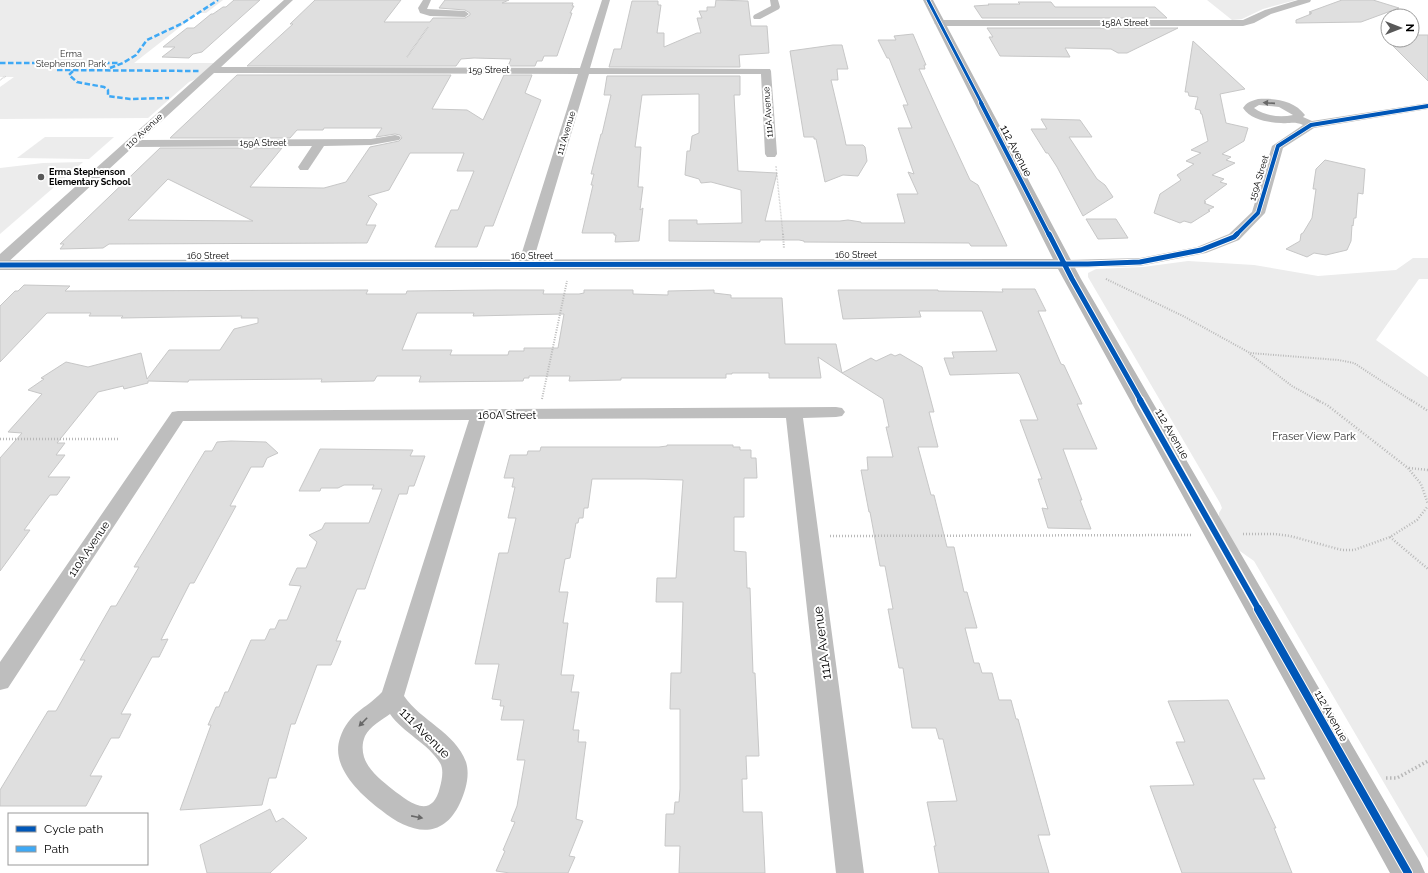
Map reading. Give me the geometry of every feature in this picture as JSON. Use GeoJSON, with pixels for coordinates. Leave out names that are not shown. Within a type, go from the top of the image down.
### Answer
{"type":"FeatureCollection","features":[{"type":"Feature","properties":{"kind":"street","name":"110 Avenue"},"geometry":{"type":"LineString","coordinates":[[0,263],[289,0]]}},
{"type":"Feature","properties":{"kind":"street"},"geometry":{"type":"LineString","coordinates":[[427,0],[422,8],[423,11],[430,13],[465,14]]}},
{"type":"Feature","properties":{"kind":"street","name":"111 Avenue"},"geometry":{"type":"LineString","coordinates":[[525,265],[586,70],[606,0]]}},
{"type":"Feature","properties":{"kind":"street"},"geometry":{"type":"LineString","coordinates":[[757,17],[776,7],[774,0]]}},
{"type":"Feature","properties":{"kind":"street","name":"112 Avenue"},"geometry":{"type":"LineString","coordinates":[[928,0],[1064,264],[1408,873]]}},
{"type":"Feature","properties":{"kind":"street","name":"158A Street"},"geometry":{"type":"LineString","coordinates":[[939,23],[1243,23],[1251,21],[1268,12],[1307,0]]}},
{"type":"Feature","properties":{"kind":"street","name":"159 Street"},"geometry":{"type":"LineString","coordinates":[[212,70],[766,71]]}},
{"type":"Feature","properties":{"kind":"street","name":"111A Avenue"},"geometry":{"type":"LineString","coordinates":[[766,71],[773,158]]}},
{"type":"Feature","properties":{"kind":"street","name":"159A Street"},"geometry":{"type":"LineString","coordinates":[[1064,264],[1140,262],[1201,250],[1234,237],[1258,213],[1278,146],[1311,125],[1426,108]]}},
{"type":"Feature","properties":{"kind":"street"},"geometry":{"type":"LineString","coordinates":[[1296,118],[1311,125]]}},
{"type":"Feature","properties":{"kind":"street","name":"159A Street"},"geometry":{"type":"LineString","coordinates":[[130,144],[371,142],[395,138]]}},
{"type":"Feature","properties":{"kind":"street"},"geometry":{"type":"LineString","coordinates":[[304,167],[320,143]]}},
{"type":"Feature","properties":{"kind":"street","name":"160 Street"},"geometry":{"type":"LineString","coordinates":[[0,263],[525,265],[1064,264]]}},
{"type":"Feature","properties":{"kind":"street","name":"160A Street"},"geometry":{"type":"LineString","coordinates":[[178,416],[836,412]]}},
{"type":"Feature","properties":{"kind":"street","name":"111A Avenue"},"geometry":{"type":"LineString","coordinates":[[794,413],[850,873]]}},
{"type":"Feature","properties":{"kind":"street","name":"111 Avenue"},"geometry":{"type":"LineString","coordinates":[[392,697],[404,714],[446,751],[453,760],[455,771],[453,788],[448,801],[441,812],[431,818],[417,818],[404,813],[371,786],[355,765],[350,749],[353,735],[360,724],[374,712],[385,706],[392,697],[479,415]]}},
{"type":"Feature","properties":{"kind":"street","name":"110A Avenue"},"geometry":{"type":"LineString","coordinates":[[0,680],[178,416]]}},
{"type":"Feature","properties":{"kind":"path"},"geometry":{"type":"LineString","coordinates":[[406,58],[428,27]]}},
{"type":"Feature","properties":{"kind":"path"},"geometry":{"type":"LineString","coordinates":[[0,80],[6,76]]}},
{"type":"Feature","properties":{"kind":"path"},"geometry":{"type":"LineString","coordinates":[[773,158],[785,254]]}},
{"type":"Feature","properties":{"kind":"path"},"geometry":{"type":"LineString","coordinates":[[1100,276],[1182,316],[1250,353],[1292,386],[1327,405],[1408,468],[1420,480],[1426,492],[1428,505],[1417,520],[1390,537],[1354,550],[1342,550],[1290,536],[1275,534],[1236,534]]}},
{"type":"Feature","properties":{"kind":"path"},"geometry":{"type":"LineString","coordinates":[[541,401],[568,280]]}},
{"type":"Feature","properties":{"kind":"path"},"geometry":{"type":"LineString","coordinates":[[1250,353],[1338,360],[1354,363],[1428,412]]}},
{"type":"Feature","properties":{"kind":"path"},"geometry":{"type":"LineString","coordinates":[[0,439],[118,438]]}},
{"type":"Feature","properties":{"kind":"path"},"geometry":{"type":"LineString","coordinates":[[1408,468],[1428,470]]}},
{"type":"Feature","properties":{"kind":"path"},"geometry":{"type":"LineString","coordinates":[[827,536],[1196,535]]}},
{"type":"Feature","properties":{"kind":"path"},"geometry":{"type":"LineString","coordinates":[[1390,537],[1428,569]]}},
{"type":"Feature","properties":{"kind":"path"},"geometry":{"type":"LineString","coordinates":[[1386,778],[1397,778],[1428,761]]}},
{"type":"Feature","properties":{"kind":"green space","name":"Erma Stephenson Park"},"geometry":{"type":"Polygon","coordinates":[[[0,0],[223,0],[206,13],[198,13],[134,63],[214,63],[196,79],[189,82],[148,118],[0,119],[0,87],[14,77],[0,77],[0,0]]]}},
{"type":"Feature","properties":{"kind":"green space"},"geometry":{"type":"Polygon","coordinates":[[[1207,0],[1296,0],[1263,9],[1242,19],[1232,20],[1207,0]]]}},
{"type":"Feature","properties":{"kind":"green space"},"geometry":{"type":"Polygon","coordinates":[[[45,137],[114,137],[89,159],[17,158],[45,137]]]}},
{"type":"Feature","properties":{"kind":"green space"},"geometry":{"type":"Polygon","coordinates":[[[83,162],[0,234],[0,168],[43,163],[83,162]]]}},
{"type":"Feature","properties":{"kind":"green space","name":"Fraser View Park"},"geometry":{"type":"Polygon","coordinates":[[[1413,258],[1428,258],[1428,279],[1419,279],[1376,340],[1428,377],[1428,858],[1254,561],[1237,549],[1219,517],[1219,513],[1222,508],[1220,503],[1088,277],[1088,273],[1096,269],[1143,267],[1188,261],[1254,265],[1318,276],[1396,270],[1413,258]]]}},
{"type":"Feature","properties":{"kind":"building"},"geometry":{"type":"Polygon","coordinates":[[[234,0],[260,0],[202,52],[193,54],[189,58],[162,57],[175,47],[163,47],[187,28],[194,28],[211,14],[223,7],[226,7],[234,0]]]}},
{"type":"Feature","properties":{"kind":"building"},"geometry":{"type":"Polygon","coordinates":[[[315,0],[401,0],[384,22],[430,22],[433,18],[465,18],[470,15],[470,13],[465,10],[439,8],[445,0],[509,0],[502,3],[573,3],[572,6],[574,6],[570,13],[572,13],[557,56],[544,56],[542,61],[537,61],[535,66],[508,66],[511,59],[474,58],[461,59],[456,66],[247,66],[293,24],[290,24],[315,0]]]}},
{"type":"Feature","properties":{"kind":"building"},"geometry":{"type":"Polygon","coordinates":[[[716,0],[748,1],[751,26],[767,26],[769,53],[739,55],[740,67],[609,67],[614,49],[621,49],[632,1],[658,1],[658,5],[661,5],[657,33],[664,33],[664,47],[697,33],[701,33],[697,18],[702,18],[699,11],[707,11],[707,7],[715,7],[716,0]]]}},
{"type":"Feature","properties":{"kind":"building"},"geometry":{"type":"Polygon","coordinates":[[[1342,0],[1373,0],[1399,8],[1380,8],[1380,15],[1361,22],[1296,23],[1296,20],[1312,13],[1309,12],[1342,0]]]}},
{"type":"Feature","properties":{"kind":"building"},"geometry":{"type":"Polygon","coordinates":[[[1018,2],[1051,2],[1055,7],[1155,7],[1167,18],[982,18],[974,6],[989,5],[988,4],[1020,4],[1018,2]]]}},
{"type":"Feature","properties":{"kind":"building"},"geometry":{"type":"Polygon","coordinates":[[[987,28],[1178,28],[1127,53],[1118,53],[1111,49],[1065,48],[1070,57],[1000,56],[989,37],[993,37],[987,28]]]}},
{"type":"Feature","properties":{"kind":"building"},"geometry":{"type":"Polygon","coordinates":[[[913,34],[926,65],[924,65],[925,69],[919,69],[970,180],[978,185],[1007,246],[971,246],[969,243],[804,242],[799,240],[760,240],[760,242],[669,241],[669,220],[697,220],[697,224],[742,223],[741,190],[711,182],[701,183],[699,179],[685,175],[687,151],[690,151],[692,136],[699,133],[699,94],[642,95],[635,147],[641,147],[638,187],[643,187],[640,210],[643,208],[639,241],[615,242],[616,235],[614,235],[614,233],[582,233],[593,185],[591,185],[594,174],[591,174],[611,95],[604,95],[607,76],[740,76],[740,95],[734,95],[738,171],[777,173],[765,221],[848,220],[861,223],[905,223],[897,194],[918,194],[908,172],[914,174],[898,128],[912,128],[903,105],[908,105],[889,58],[887,58],[878,40],[896,40],[894,36],[913,34]]]}},
{"type":"Feature","properties":{"kind":"building"},"geometry":{"type":"Polygon","coordinates":[[[1420,35],[1428,35],[1428,81],[1395,48],[1420,48],[1420,35]]]}},
{"type":"Feature","properties":{"kind":"building"},"geometry":{"type":"Polygon","coordinates":[[[1193,41],[1245,89],[1220,94],[1226,123],[1248,128],[1244,141],[1222,154],[1231,157],[1226,160],[1235,163],[1212,175],[1224,179],[1220,182],[1227,184],[1204,201],[1206,202],[1204,203],[1214,207],[1191,223],[1184,221],[1180,223],[1154,213],[1160,194],[1181,180],[1177,175],[1194,164],[1186,161],[1201,153],[1191,150],[1208,141],[1202,114],[1200,110],[1195,109],[1198,97],[1189,96],[1188,92],[1185,92],[1193,41]]]}},
{"type":"Feature","properties":{"kind":"building"},"geometry":{"type":"Polygon","coordinates":[[[842,45],[848,69],[837,69],[838,80],[831,80],[846,145],[863,145],[865,147],[867,161],[858,176],[843,175],[825,182],[816,139],[814,139],[814,137],[804,137],[790,51],[842,45]]]}},
{"type":"Feature","properties":{"kind":"building"},"geometry":{"type":"Polygon","coordinates":[[[237,75],[451,75],[432,109],[467,110],[483,120],[504,75],[532,75],[525,93],[541,100],[493,226],[485,226],[477,247],[435,247],[451,210],[458,210],[474,171],[457,171],[464,153],[410,153],[389,190],[368,196],[377,204],[366,225],[376,225],[367,243],[109,244],[103,248],[60,249],[64,244],[60,244],[160,148],[282,148],[250,187],[324,188],[346,182],[370,147],[399,141],[402,138],[400,135],[395,134],[376,137],[382,128],[324,128],[323,130],[297,130],[290,138],[170,138],[237,75]],[[168,179],[128,220],[253,221],[168,179]]]}},
{"type":"Feature","properties":{"kind":"building"},"geometry":{"type":"Polygon","coordinates":[[[1041,119],[1080,120],[1092,137],[1069,137],[1097,179],[1105,185],[1113,197],[1083,216],[1057,167],[1031,129],[1047,129],[1041,119]]]}},
{"type":"Feature","properties":{"kind":"building"},"geometry":{"type":"Polygon","coordinates":[[[1325,160],[1365,169],[1363,194],[1358,193],[1356,218],[1354,218],[1353,226],[1352,225],[1351,241],[1347,250],[1326,255],[1314,253],[1307,257],[1286,249],[1300,241],[1301,234],[1312,218],[1316,189],[1313,189],[1316,169],[1325,160]]]}},
{"type":"Feature","properties":{"kind":"building"},"geometry":{"type":"Polygon","coordinates":[[[1086,219],[1116,219],[1128,238],[1098,239],[1086,219]]]}},
{"type":"Feature","properties":{"kind":"building"},"geometry":{"type":"Polygon","coordinates":[[[24,285],[70,286],[65,291],[368,290],[366,294],[406,294],[407,291],[544,290],[543,294],[579,294],[584,293],[584,290],[633,290],[633,294],[668,295],[668,291],[714,290],[714,293],[731,295],[731,298],[782,298],[785,344],[836,344],[842,373],[818,357],[821,378],[769,378],[769,373],[732,373],[726,374],[726,378],[621,378],[621,380],[569,381],[570,376],[529,376],[529,378],[524,378],[523,381],[419,382],[421,376],[377,376],[374,381],[321,382],[322,379],[189,380],[188,382],[148,381],[148,383],[124,389],[123,386],[98,392],[57,443],[65,443],[56,455],[65,455],[48,477],[70,477],[57,495],[50,495],[24,530],[30,530],[0,571],[0,458],[22,433],[8,432],[42,394],[28,390],[44,379],[41,378],[66,362],[88,367],[141,353],[147,379],[169,350],[220,350],[234,329],[258,323],[258,318],[241,318],[242,316],[121,318],[123,316],[89,316],[91,313],[47,313],[0,362],[0,306],[15,291],[18,291],[24,285]],[[417,313],[402,350],[452,350],[450,355],[508,355],[509,351],[524,351],[524,348],[558,348],[564,314],[473,316],[474,313],[417,313]]]}},
{"type":"Feature","properties":{"kind":"building"},"geometry":{"type":"Polygon","coordinates":[[[1002,289],[1035,289],[1046,311],[1038,311],[1061,364],[1064,365],[1082,404],[1077,404],[1097,449],[1063,449],[1091,529],[1048,528],[1042,508],[1048,509],[1038,479],[1042,479],[1020,420],[1038,420],[1020,375],[1018,373],[950,375],[944,358],[954,358],[952,352],[997,351],[982,311],[919,311],[921,317],[843,319],[838,290],[938,290],[1003,292],[1002,289]]]}},
{"type":"Feature","properties":{"kind":"building"},"geometry":{"type":"Polygon","coordinates":[[[891,354],[895,356],[900,354],[922,367],[934,412],[929,412],[938,447],[918,447],[931,495],[934,495],[947,547],[954,547],[964,592],[967,592],[977,628],[965,628],[974,663],[979,663],[982,673],[992,673],[999,700],[1011,700],[1016,719],[1018,719],[1050,835],[1038,835],[1049,873],[939,873],[934,846],[936,846],[927,802],[957,801],[943,739],[939,739],[936,728],[912,728],[903,668],[899,668],[888,609],[893,609],[885,566],[880,566],[861,470],[868,470],[867,457],[893,457],[886,427],[889,427],[883,399],[842,373],[871,358],[876,361],[891,354]]]}},
{"type":"Feature","properties":{"kind":"building"},"geometry":{"type":"Polygon","coordinates":[[[217,442],[266,442],[278,453],[267,458],[263,467],[251,467],[230,506],[236,506],[194,583],[190,583],[161,640],[168,639],[159,657],[152,657],[121,714],[131,714],[119,738],[111,738],[90,776],[102,776],[86,806],[0,806],[0,790],[48,711],[56,711],[85,660],[80,660],[111,606],[116,606],[139,567],[134,567],[205,451],[212,451],[217,442]]]}},
{"type":"Feature","properties":{"kind":"building"},"geometry":{"type":"Polygon","coordinates":[[[667,445],[733,445],[733,447],[740,447],[740,450],[751,450],[751,458],[756,458],[757,478],[744,478],[744,517],[734,517],[734,551],[746,552],[747,588],[750,588],[753,673],[755,673],[759,756],[746,756],[747,779],[742,779],[743,812],[762,812],[765,873],[679,873],[680,846],[665,846],[666,814],[674,814],[675,802],[679,802],[680,789],[680,709],[670,709],[671,673],[681,673],[683,602],[656,602],[657,578],[676,578],[683,480],[645,479],[592,479],[588,508],[584,508],[583,518],[579,518],[578,523],[576,523],[570,558],[565,559],[559,592],[568,592],[563,623],[568,623],[561,675],[574,675],[571,692],[579,692],[573,730],[579,730],[578,742],[586,742],[576,819],[583,821],[569,856],[575,857],[568,873],[510,873],[496,871],[515,822],[511,821],[517,806],[525,760],[517,760],[524,720],[501,720],[504,706],[500,706],[501,700],[492,699],[499,664],[475,664],[499,553],[508,553],[516,518],[508,518],[515,487],[512,487],[514,478],[504,478],[510,455],[527,455],[528,451],[540,451],[541,447],[659,447],[667,445]]]}},
{"type":"Feature","properties":{"kind":"building"},"geometry":{"type":"Polygon","coordinates":[[[320,449],[413,450],[410,456],[425,456],[414,486],[409,486],[407,494],[399,494],[365,589],[357,589],[336,641],[341,641],[331,665],[317,665],[295,724],[291,724],[276,778],[269,778],[262,805],[180,810],[211,725],[208,725],[216,707],[219,707],[225,692],[228,692],[251,640],[265,640],[270,629],[275,629],[279,620],[287,620],[301,586],[289,585],[297,568],[306,568],[317,542],[309,535],[322,529],[325,523],[369,523],[382,489],[372,489],[374,485],[344,485],[338,488],[321,488],[320,491],[299,491],[320,449]]]}},
{"type":"Feature","properties":{"kind":"building"},"geometry":{"type":"Polygon","coordinates":[[[1228,700],[1265,779],[1253,779],[1276,828],[1274,828],[1292,873],[1182,873],[1150,786],[1194,785],[1176,742],[1185,742],[1168,701],[1228,700]]]}},
{"type":"Feature","properties":{"kind":"building"},"geometry":{"type":"Polygon","coordinates":[[[270,809],[276,822],[283,818],[307,838],[270,873],[207,873],[200,845],[270,809]]]}},
{"type":"Feature","properties":{"kind":"marked path"},"geometry":{"type":"LineString","coordinates":[[110,68],[123,63],[136,55],[147,40],[183,23],[218,0]]}},
{"type":"Feature","properties":{"kind":"marked path"},"geometry":{"type":"LineString","coordinates":[[0,63],[118,63]]}},
{"type":"Feature","properties":{"kind":"marked path"},"geometry":{"type":"LineString","coordinates":[[57,70],[199,71]]}},
{"type":"Feature","properties":{"kind":"marked path"},"geometry":{"type":"LineString","coordinates":[[73,71],[69,75],[77,82],[104,87],[108,90],[108,96],[130,99],[169,98]]}},
{"type":"Feature","properties":{"kind":"cycle path"},"geometry":{"type":"LineString","coordinates":[[928,0],[1072,279],[1408,873]]}},
{"type":"Feature","properties":{"kind":"cycle path"},"geometry":{"type":"LineString","coordinates":[[0,265],[1088,264],[1140,262],[1201,250],[1234,237],[1258,213],[1278,146],[1311,125],[1428,106]]}},
{"type":"Feature","properties":{"kind":"place","name":"Erma Stephenson Elementary School"},"geometry":{"type":"Point","coordinates":[41,177]}}]}
